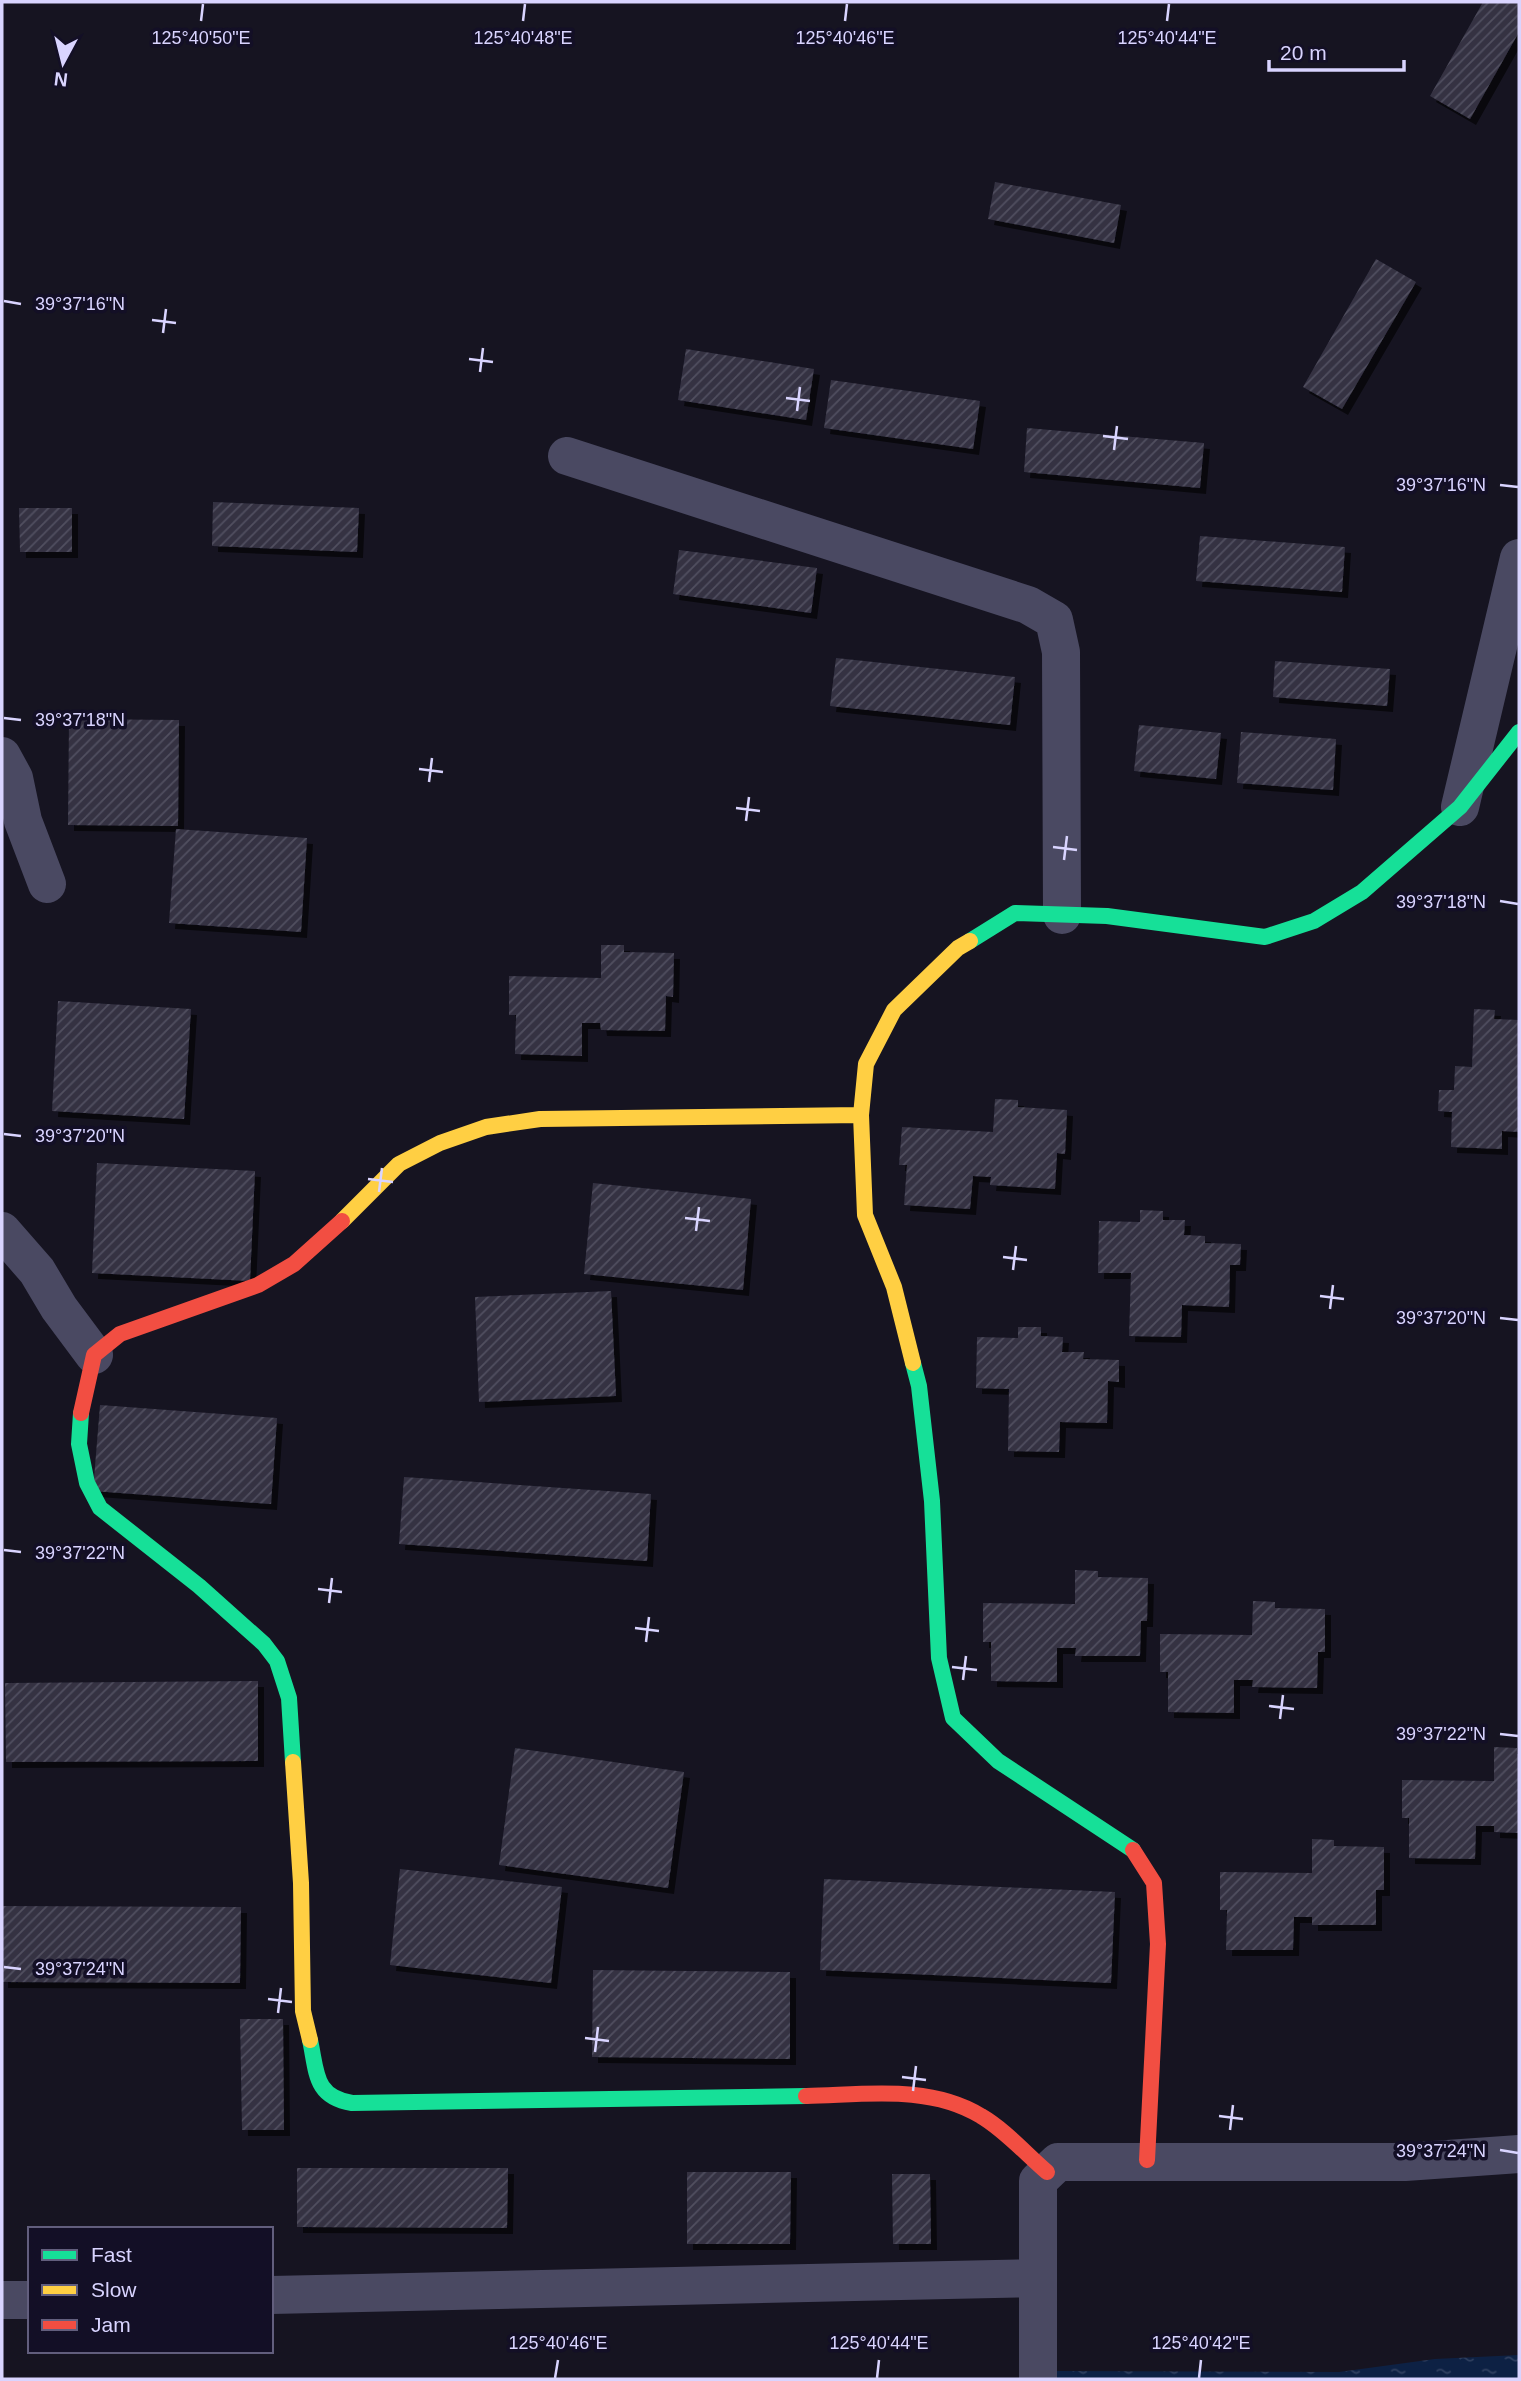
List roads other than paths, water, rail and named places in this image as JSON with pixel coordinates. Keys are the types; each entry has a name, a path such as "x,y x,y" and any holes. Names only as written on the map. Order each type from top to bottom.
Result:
{"street":[{"path":"567,456 1028,606 1054,620 1061,652 1062,915"},
{"path":"1460,807 1519,558"},
{"path":"1147,2160 1158,1944 1154,1883 1134,1851 998,1761 953,1718 939,1658 932,1501 919,1386 894,1287 865,1215 861,1115 866,1064 894,1010 958,948 1015,913 1107,916 1265,936 1314,921 1362,892 1460,807 1519,732"},
{"path":"2,756 14,778 23,821 47,884"},
{"path":"861,1115 540,1119 485,1127 440,1143 399,1164 343,1222 294,1264 258,1285 120,1334 94,1355 82,1398 79,1444 87,1483 100,1508 199,1586 264,1644 277,1661 289,1698 301,1883 303,2011 321,2088 334,2100 352,2103 912,2094 950,2101 982,2116 1047,2172"},
{"path":"2,1231 37,1271 59,1308 94,1355"},
{"path":"1038,2379 1038,2181 1058,2162 1405,2162 1519,2154"},
{"path":"273,2295 1038,2278"},
{"path":"2,2300 28,2300"}],"water":[{"path":"1519,2355 1519,2379 1056,2379 1056,2371 1339,2372 1435,2359"}]}
